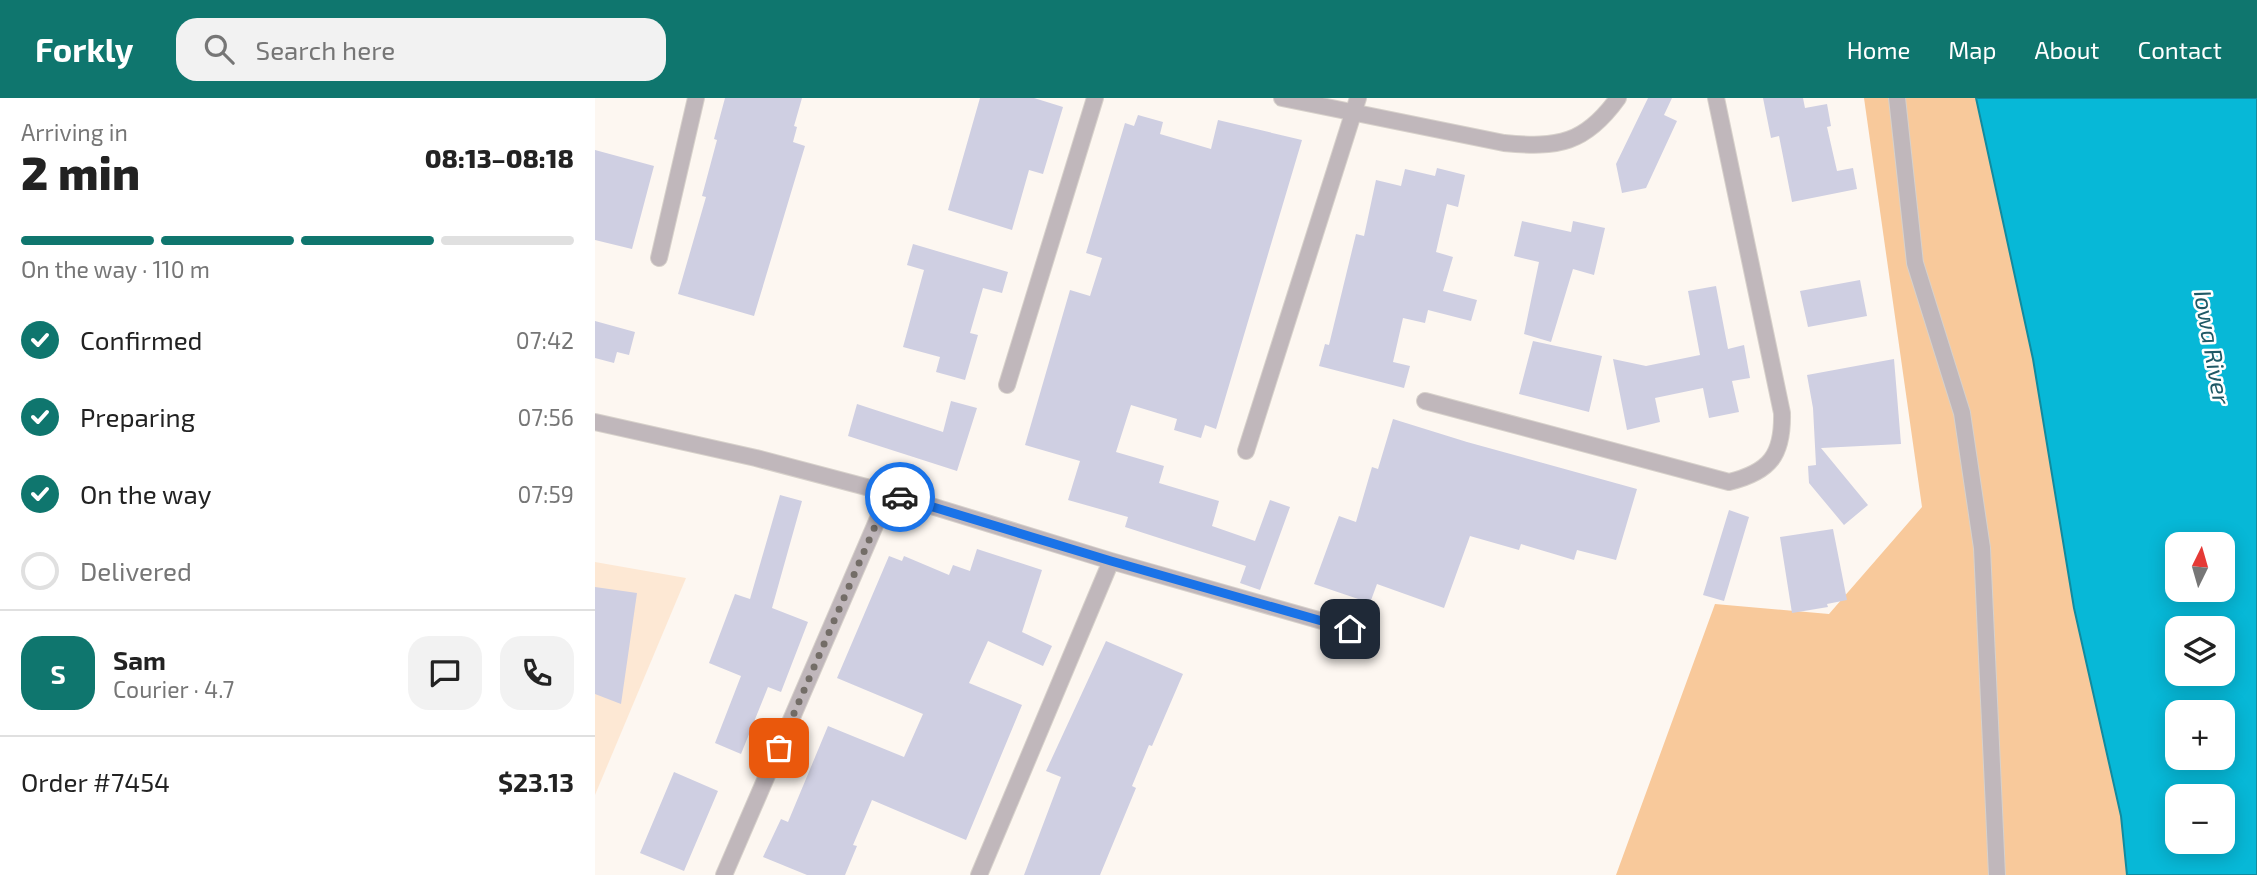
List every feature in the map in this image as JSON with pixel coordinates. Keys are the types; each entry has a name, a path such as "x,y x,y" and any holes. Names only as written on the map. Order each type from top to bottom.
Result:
{"lane":[{"path":"659,258 696,98"},
{"path":"1007,385 1095,98"},
{"path":"1282,98 1356,105 1504,143 1531,145 1569,141 1601,121 1618,98"},
{"path":"1425,401 1729,482 1753,476 1772,460 1782,438 1781,413 1716,98"},
{"path":"1897,98 1915,263 1962,413 1982,548 1997,875"},
{"path":"1246,451 1356,105"},
{"path":"595,422 756,458 889,494 1350,629"},
{"path":"724,875 889,494"},
{"path":"979,875 1111,561"}],"shaded area":[{"path":"1864,98 1976,98 2033,359 2074,608 2121,816 2127,875 1616,875 1715,604 1829,614 1922,507"},
{"path":"595,562 686,578 595,795"}],"water":[{"name":"Iowa River","path":"1976,98 2257,98 2257,875 2127,875 2121,816 2074,608 2033,359"}],"building":[{"path":"725,98 802,98 794,126 797,127 793,142 805,146 754,316 678,294 706,197 702,196"},
{"path":"980,98 1034,98 1063,107 1043,174 1029,170 1012,230 948,210"},
{"path":"1648,98 1672,98 1664,115 1677,121 1646,188 1622,193 1616,164"},
{"path":"1763,98 1803,98 1805,108 1827,104 1831,126 1827,127 1837,171 1853,168 1857,189 1792,202 1779,136 1771,138"},
{"path":"1138,115 1163,122 1160,134 1211,149 1218,120 1302,140 1216,429 1205,425 1201,438 1174,430 1177,419 1131,405 1116,452 1164,466 1159,483 1219,501 1212,526 1255,541 1270,500 1290,507 1260,590 1240,583 1246,566 1125,527 1128,517 1068,500 1080,461 1025,445 1070,290 1090,296 1102,258 1086,253 1125,123 1134,126"},
{"path":"595,150 654,166 632,249 595,240"},
{"path":"1437,168 1465,175 1458,207 1447,204 1436,252 1453,257 1443,291 1477,300 1471,321 1428,310 1425,323 1403,318 1393,362 1410,366 1404,388 1319,366 1325,344 1329,345 1356,234 1364,236 1376,180 1401,186 1405,169 1435,176"},
{"path":"1522,221 1571,232 1573,221 1605,228 1594,275 1573,269 1551,342 1524,334 1539,262 1514,256"},
{"path":"913,244 1008,272 1002,293 983,288 970,333 978,335 965,380 936,372 940,357 903,347 924,270 907,265"},
{"path":"1860,280 1867,316 1808,327 1800,291"},
{"path":"1716,286 1728,349 1744,345 1750,378 1732,381 1739,412 1709,418 1703,388 1655,398 1660,422 1627,430 1613,359 1646,366 1700,355 1688,291"},
{"path":"595,321 635,332 629,355 617,352 614,363 595,358"},
{"path":"1533,341 1602,356 1589,412 1519,394"},
{"path":"1894,359 1901,444 1821,448 1868,505 1844,525 1809,483 1808,466 1816,465 1813,408 1807,375"},
{"path":"951,401 977,408 957,471 848,436 857,404 943,432"},
{"path":"1393,419 1637,489 1616,560 1577,550 1574,560 1521,544 1519,550 1470,536 1444,608 1377,584 1370,603 1314,584 1339,516 1356,522 1372,467 1378,469"},
{"path":"780,495 802,501 772,608 808,622 781,692 768,687 741,754 715,743 741,676 709,663 735,594 750,599"},
{"path":"1729,510 1749,517 1724,601 1703,595"},
{"path":"1833,529 1847,600 1827,604 1828,607 1792,613 1780,537"},
{"path":"977,549 1042,570 1022,632 1052,646 1043,666 988,641 969,683 1022,705 966,840 872,800 853,845 857,846 845,875 807,875 763,857 781,819 788,822 828,726 904,757 923,714 837,678 889,556 902,561 904,556 949,575 953,565 970,571"},
{"path":"595,587 637,593 621,704 595,694"},
{"path":"1106,641 1183,674 1132,786 1136,788 1100,875 1024,875 1061,777 1046,771"},
{"path":"674,772 718,791 684,871 640,853"}],"way so far":[{"path":"779,748 889,494 900,497"}],"route":[{"path":"900,497 1350,629"}]}
